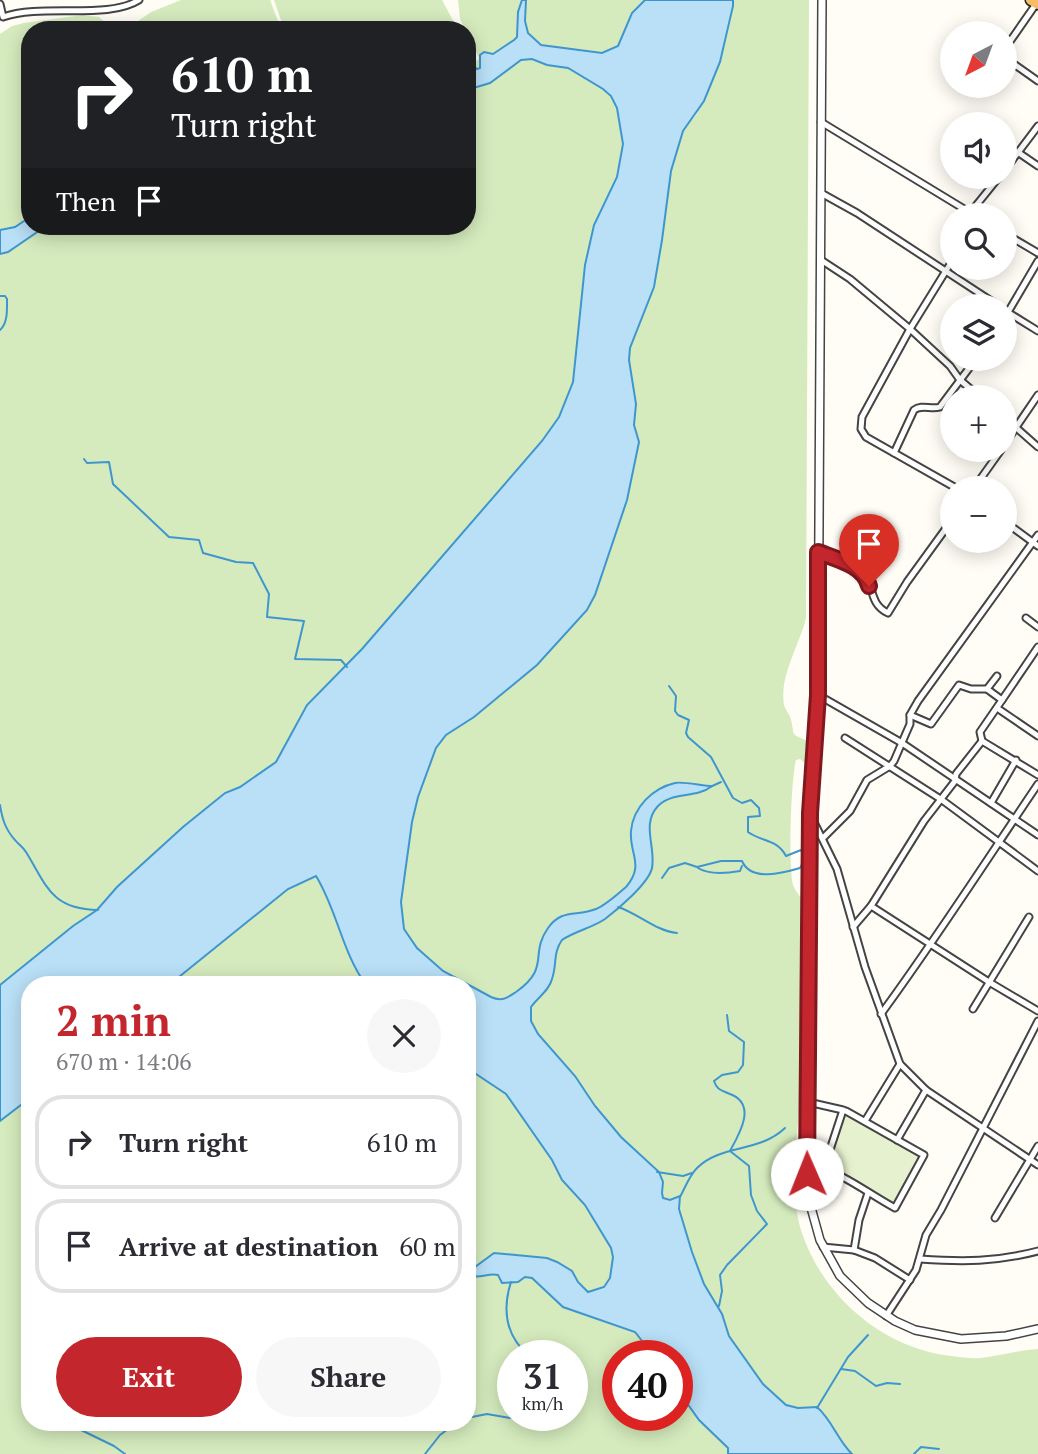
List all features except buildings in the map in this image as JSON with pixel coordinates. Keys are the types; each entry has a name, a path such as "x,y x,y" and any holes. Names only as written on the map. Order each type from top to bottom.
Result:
{"street":[{"path":"47,0 48,9"},
{"path":"0,4 1,19 48,9 114,9 139,0"},
{"path":"822,0 818,695 810,813 806,1148 810,1204 823,1247 835,1269 848,1285 886,1316 915,1330 961,1339 1006,1336 1038,1329"},
{"path":"1017,30 1035,2"},
{"path":"1017,66 1038,81"},
{"path":"821,122 954,203"},
{"path":"1017,155 1038,126"},
{"path":"1019,153 1038,166"},
{"path":"821,193 857,213 940,269"},
{"path":"1017,241 1038,253"},
{"path":"821,260 850,279 910,329 950,366 966,385"},
{"path":"1017,295 1038,261"},
{"path":"940,280 862,417 861,429 866,437 940,479"},
{"path":"958,280 980,294"},
{"path":"1017,317 1038,331"},
{"path":"894,453 914,410 920,407 940,407 967,371"},
{"path":"1038,395 1017,428 1038,447"},
{"path":"1017,530 1035,543"},
{"path":"823,838 850,811 867,780 890,766 910,724 910,715 1035,543 1038,535"},
{"path":"818,552 850,564 865,576 870,593 888,613 906,582 940,536"},
{"path":"1026,618 1038,627"},
{"path":"1038,647 980,732 982,741 1038,775"},
{"path":"910,715 930,724 959,685 971,690 988,688 997,676"},
{"path":"988,688 1002,700"},
{"path":"818,695 902,743 1038,835"},
{"path":"997,708 1038,736"},
{"path":"845,738 942,800 1038,871"},
{"path":"853,927 871,906 924,821 956,781 954,779 982,741"},
{"path":"991,803 1016,760"},
{"path":"881,1014 931,945 1038,784"},
{"path":"810,813 837,869 881,1014 900,1064 926,1090 1038,1165"},
{"path":"871,906 1038,1011"},
{"path":"973,1009 1029,917"},
{"path":"886,1316 910,1280 920,1259 926,1235 1038,1021"},
{"path":"865,1121 900,1064"},
{"path":"897,1140 926,1090"},
{"path":"807,1102 843,1110 924,1155 895,1208 842,1175 824,1168 843,1110"},
{"path":"995,1218 1038,1146"},
{"path":"854,1250 859,1220 868,1193"},
{"path":"823,1247 854,1250 875,1258 910,1280"},
{"path":"920,1259 992,1261 1038,1251"}],"green space":[{"path":"181,0 270,0 278,21 138,21 151,12"},
{"path":"274,0 442,0 453,21 281,21"},
{"path":"458,0 522,0 518,12 517,37 493,54 484,52 479,58 476,52 476,21 460,19"},
{"path":"526,0 645,0 632,13 618,45 602,53 541,45 528,33 525,21"},
{"path":"733,0 809,0 806,618 787,672 783,694 794,733 806,740 806,764 800,759 796,760 794,770 790,842 793,885 802,899 800,1090 795,1174 799,1223 807,1246 833,1289 869,1324 891,1337 938,1354 965,1358 1038,1349 1038,1454 852,1454 839,1441 825,1414 817,1407 798,1408 786,1405 763,1384 729,1336 722,1314 704,1284 692,1252 679,1209 680,1196 670,1200 663,1198 663,1182 595,1106 575,1076 538,1034 531,1021 531,1007 551,983 556,954 562,940 606,918 643,883 651,865 650,825 653,813 663,802 698,793 711,786 693,786 681,782 639,807 632,823 637,866 628,885 616,897 597,909 564,914 540,952 535,974 526,986 512,995 505,998 491,997 476,989 476,976 452,976 443,971 417,948 404,929 401,902 412,822 436,748 446,735 474,717 537,665 587,610 595,595 627,500 639,442 634,425 636,404 629,360 630,348 654,287 671,171 683,131 696,115 720,62"},
{"path":"83,15 99,17 104,21 39,21"},
{"path":"21,24 21,223 0,230 0,34"},
{"path":"479,58 481,65 477,69 476,60"},
{"path":"532,59 547,65 568,68 603,89 611,96 617,108 623,144 617,177 599,212 585,265 573,382 559,416 542,441 362,649 307,705 276,762 240,787 225,793 117,887 97,910 0,985 0,254 8,252 33,235 476,235 476,88 524,60"},
{"path":"316,876 359,976 180,976 288,889"},
{"path":"476,1074 506,1094 552,1160 562,1180 585,1205 611,1248 613,1257 610,1278 604,1287 588,1292 572,1271 544,1258 519,1255 488,1257 476,1267"},
{"path":"21,1105 21,1431 476,1431 476,1275 478,1277 492,1274 498,1275 503,1283 518,1282 525,1277 532,1278 563,1307 635,1332 641,1340 602,1340 602,1431 693,1431 693,1412 728,1448 728,1454 0,1454 0,1121"},
{"path":"844,1113 921,1156 895,1206 826,1166"}],"water":[{"path":"522,0 526,0 525,21 528,33 541,45 602,53 618,46 632,13 645,0 733,0 720,62 704,101 683,131 671,171 654,287 630,348 629,360 636,404 634,425 639,442 627,500 595,595 587,610 537,665 474,717 446,735 436,748 418,797 401,902 404,929 417,948 452,976 360,976 316,876 288,889 180,976 21,976 21,1105 0,1121 0,985 97,910 117,887 225,793 240,787 276,762 307,705 362,649 542,441 559,417 573,382 585,265 594,225 617,177 623,144 617,108 611,96 568,68 547,65 532,59 521,60 490,83 476,87 476,68 480,68 480,55 484,52 493,54 517,37 518,12"},
{"path":"21,223 21,235 33,235 8,252 0,254 0,230"},
{"path":"675,783 712,786 706,790 671,798 658,806 650,820 653,860 650,874 632,896 605,919 562,940 557,949 551,983 531,1007 531,1021 538,1034 575,1076 621,1137 659,1172 663,1182 663,1198 670,1200 680,1196 679,1209 704,1284 722,1314 729,1336 763,1384 786,1405 798,1408 817,1407 852,1454 728,1454 728,1448 693,1412 693,1340 641,1340 635,1332 563,1307 532,1278 525,1277 518,1282 502,1283 498,1275 476,1276 476,1266 494,1253 547,1258 557,1262 572,1271 588,1292 604,1287 610,1278 613,1257 611,1248 585,1205 562,1180 552,1160 506,1094 476,1074 476,989 498,999 507,998 516,992 533,975 543,937 553,922 564,915 600,907 626,887 635,872 631,839 633,822 640,807 652,794"}],"waterway":[{"path":"0,296 7,299 6,320 0,330"},
{"path":"84,459 87,463 109,462 113,484 169,537 199,540 203,553 236,562 253,563 269,594 267,617 304,621 295,659 341,660 347,667"},
{"path":"662,878 669,868 685,863 697,867 721,861 742,861 752,872 768,874 800,868 805,859 801,850 786,856 778,846 748,832 748,817 760,816 759,808 751,800 742,803 733,798 711,757 688,737 686,733 689,720 675,711 676,696 669,686"},
{"path":"710,787 721,782"},
{"path":"0,805 9,832 25,850 52,893 70,905 98,910"},
{"path":"698,868 724,873 740,871 742,866"},
{"path":"618,907 662,929 677,933"},
{"path":"719,1306 722,1291 720,1275 767,1224 757,1211 751,1195 749,1166 730,1151 742,1128 745,1112 743,1105 738,1099 718,1088 714,1081 722,1075 738,1072 743,1065 744,1042 729,1031 727,1015"},
{"path":"680,1197 694,1171 707,1160 764,1141 785,1128"},
{"path":"657,1172 683,1176 692,1173"},
{"path":"511,1282 507,1312 515,1340"},
{"path":"817,1408 848,1357 868,1335"},
{"path":"841,1369 855,1371 876,1386 900,1384"},
{"path":"476,1416 497,1416"},
{"path":"83,1431 125,1454"},
{"path":"425,1454 445,1431"},
{"path":"914,1454 921,1447 939,1449"}],"route":[{"path":"807,1174 808,924 810,813 818,695 818,552 850,564 865,576 869,586"}]}
